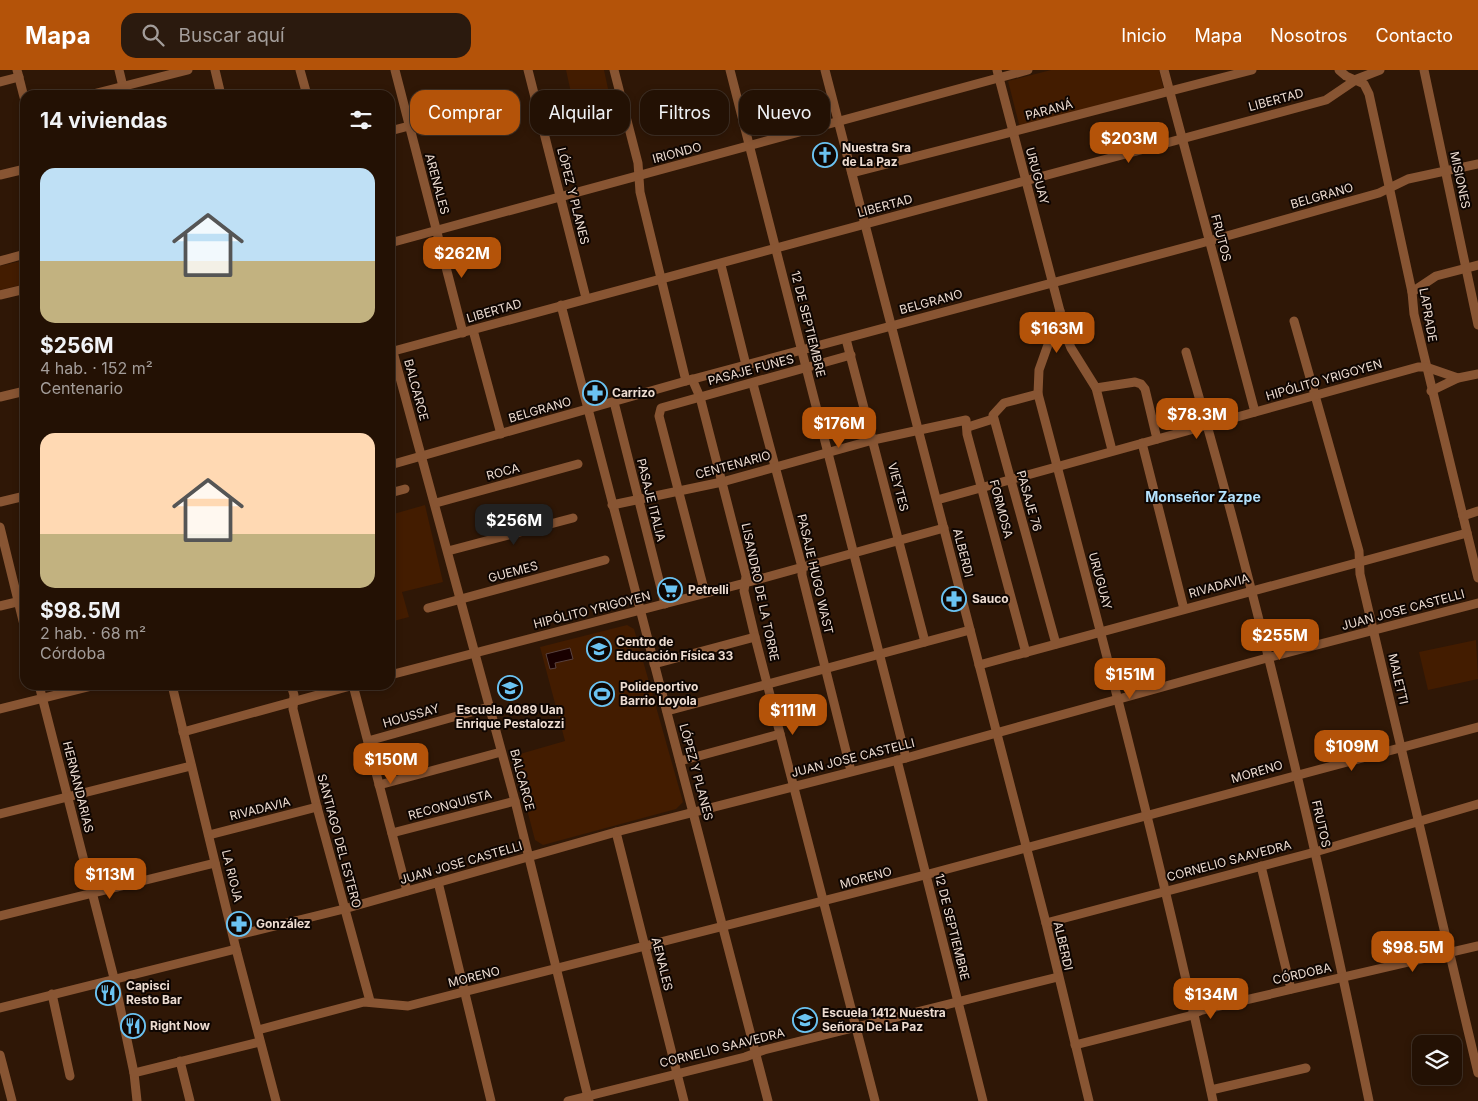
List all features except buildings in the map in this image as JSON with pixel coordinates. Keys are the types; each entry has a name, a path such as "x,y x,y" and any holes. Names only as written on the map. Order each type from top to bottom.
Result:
{"street":[{"path":"119,70 124,90"},
{"path":"127,90 188,70"},
{"path":"215,70 220,90"},
{"path":"300,70 306,90"},
{"name":"ARENALES","path":"395,70 410,126"},
{"name":"LÓPEZ Y PLANES","path":"528,70 586,298"},
{"name":"LISANDRO DE LA TORRE","path":"614,70 640,176 640,192 661,280 689,380 700,397 746,576 744,591 755,636 780,734 796,785 875,1101"},
{"name":"12 DE SEPTIEMBRE","path":"730,70 777,249 801,352 881,654 925,875 983,1101"},
{"name":"ALBERDI","path":"825,70 890,326 937,500 1025,849 1046,923 1088,1101"},
{"name":"IRIONDO","path":"395,242 839,121 998,74 1028,70"},
{"name":"FRUTOS","path":"1164,70 1255,412"},
{"name":"PARANÁ","path":"852,173 1252,70"},
{"path":"1339,70 1346,76 1357,79"},
{"name":"LIBERTAD","path":"395,351 586,298 720,265 1025,180 1326,100 1357,79 1380,70"},
{"name":"MISIONES","path":"1424,70 1478,324"},
{"path":"0,82 18,73 22,90"},
{"name":"URUGUAY","path":"998,74 1060,311 1039,370 1038,394 1101,631 1165,891 1213,1101"},
{"name":"LAPRADE","path":"1357,79 1364,84 1369,94 1412,292 1414,314 1431,391 1478,578"},
{"path":"395,130 410,126"},
{"name":"ARENALES","path":"412,135 463,333"},
{"name":"BELGRANO","path":"395,464 689,380 846,340 890,326 1209,241 1389,189 1408,179 1478,164"},
{"path":"0,175 20,170"},
{"path":"0,261 20,255"},
{"path":"720,265 746,365"},
{"path":"1412,292 1436,276 1478,265"},
{"path":"0,295 20,290"},
{"name":"LÓPEZ Y PLANES","path":"561,305 639,611 725,926 768,1101"},
{"path":"1060,311 1071,348 1096,388 1112,450"},
{"name":"MALETTI","path":"1294,321 1359,551 1360,574 1478,1073"},
{"path":"473,330 501,434"},
{"name":"VIEYTES","path":"846,340 925,642"},
{"name":"FRUTOS","path":"1186,352 1208,426 1297,774 1369,1101"},
{"name":"PASAJE FUNES","path":"679,492 660,411 661,408 753,384 851,355"},
{"name":"BALCARCE","path":"395,366 436,503 474,653 515,801 589,1098"},
{"name":"HIPÓLITO YRIGOYEN","path":"937,500 1112,450 1208,426 1418,367 1426,367 1458,378"},
{"path":"1431,391 1458,378 1478,374"},
{"path":"1096,388 1135,382 1141,384 1145,389 1157,439"},
{"name":"PASAJE HUGO WAST","path":"753,384 802,567 824,668 850,771"},
{"path":"0,397 20,392"},
{"path":"918,430 963,420 966,420 968,427 993,419 993,415 1001,405 1038,394"},
{"name":"PASAJE ITALIA","path":"614,402 665,604"},
{"name":"PASAJE 76","path":"993,419 1056,644"},
{"name":"FORMOSA","path":"968,427 967,434 1026,653"},
{"name":"CENTENARIO","path":"612,505 639,501 722,482 873,440 918,430"},
{"path":"1142,443 1184,609"},
{"name":"ROCA","path":"436,503 578,464"},
{"path":"395,492 405,489"},
{"path":"679,492 705,593"},
{"path":"0,502 20,497"},
{"path":"1463,516 1478,512"},
{"path":"448,551 573,518"},
{"path":"0,527 20,593"},
{"name":"HIPÓLITO YRIGOYEN","path":"395,674 745,583 944,528"},
{"name":"RIVADAVIA","path":"979,666 1101,631 1467,533"},
{"name":"GUEMES","path":"428,608 605,560"},
{"path":"0,606 20,601"},
{"name":"JUAN JOSE CASTELLI","path":"234,936 344,909 616,832 996,734 1267,658 1478,603"},
{"path":"667,711 970,630"},
{"path":"654,664 755,636"},
{"name":"HERNANDARIAS","path":"41,690 114,978 134,1073 137,1101"},
{"path":"0,709 76,690"},
{"name":"LA RIOJA","path":"173,690 236,949 276,1101"},
{"name":"SANTIAGO DEL ESTERO","path":"292,690 293,710 317,807 370,1001"},
{"path":"183,732 334,690"},
{"path":"355,690 407,891"},
{"name":"HOUSSAY","path":"368,741 489,707"},
{"name":"MORENO","path":"258,1030 370,1001 402,1006 465,992 1025,849 1478,726"},
{"path":"680,761 780,734"},
{"path":"379,785 501,752"},
{"path":"0,814 191,766"},
{"name":"RECONQUISTA","path":"392,834 515,801"},
{"name":"CORNELIO SAAVEDRA","path":"1046,923 1315,852 1419,823 1478,804"},
{"name":"RIVADAVIA","path":"209,835 317,807"},
{"name":"AENALES","path":"616,832 684,1101"},
{"path":"0,916 215,863"},
{"path":"1261,866 1291,989"},
{"path":"438,882 491,1101"},
{"name":"CÓRDOBA","path":"1075,1045 1291,989 1478,946"},
{"path":"0,1008 236,949"},
{"name":"CORNELIO SAAVEDRA","path":"568,1101 589,1098 677,1073 1058,977"},
{"path":"52,994 70,1076"},
{"path":"134,1073 260,1042"},
{"path":"0,1055 12,1101"},
{"path":"180,1061 190,1101"},
{"path":"1211,1090 1306,1068"}],"shaded area":[{"path":"566,70 604,70 608,90 570,90"},
{"path":"1051,70 1159,70 1164,90 1020,128 1008,81"},
{"path":"20,261 20,285 0,290 0,266"},
{"path":"425,505 443,582 402,592 409,617 395,621 395,514"},
{"name":"Polideportivo Barrio Loyola","path":"627,625 634,629 683,802 676,809 543,845 535,840 513,756 565,741 540,647"},
{"path":"1476,640 1478,679 1428,690 1419,652"},
{"path":"570,648 573,659 555,663 556,668 550,669 546,654"}],"place":[{"name":"Nuestra Sra de La Paz","path":"825,155"},
{"name":"Carrizo","path":"595,393"},
{"name":"Petrelli","path":"670,590"},
{"name":"Sauco","path":"954,599"},
{"name":"Centro de Educación Física 33","path":"599,649"},
{"name":"Escuela 4089 Uan Enrique Pestalozzi","path":"510,688"},
{"name":"Polideportivo Barrio Loyola","path":"602,694"},
{"name":"González","path":"239,924"},
{"name":"Capisci Resto Bar","path":"108,993"},
{"name":"Escuela 1412 Nuestra Señora De La Paz","path":"805,1020"},
{"name":"Right Now","path":"133,1026"}],"district":[{"name":"Monseñor Zazpe","path":"1203,497"}]}
